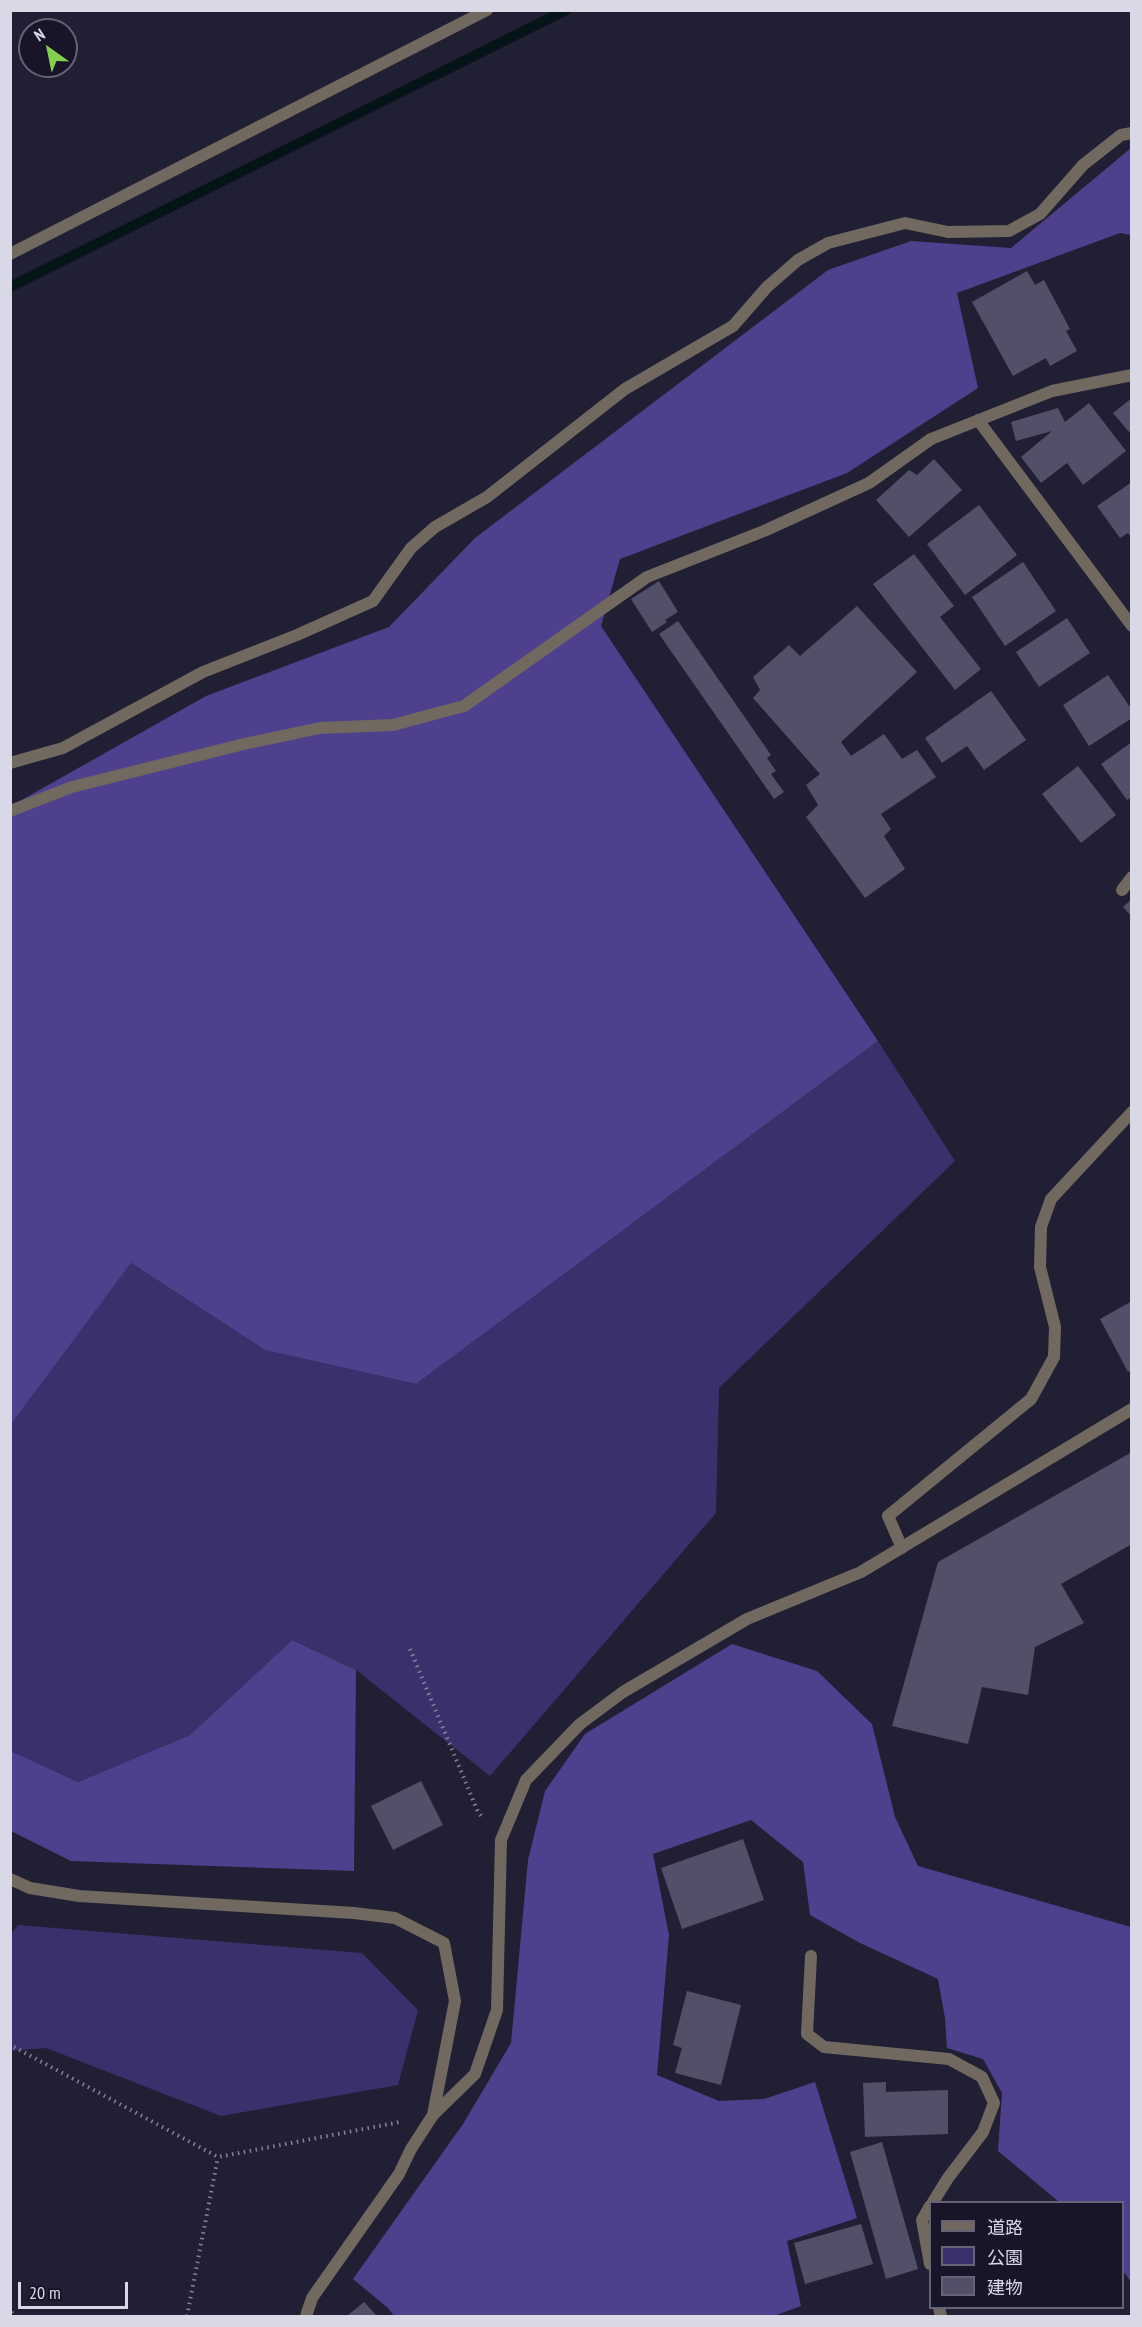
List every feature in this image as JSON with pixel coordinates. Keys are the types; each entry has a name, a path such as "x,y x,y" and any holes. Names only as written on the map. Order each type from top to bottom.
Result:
{"street":[{"path":"10,254 487,10"},
{"path":"10,763 63,748 203,672 297,635 373,601 411,548 435,526 487,497 625,389 733,326 767,287 798,260 828,243 905,223 948,232 1009,231 1040,213 1083,165 1121,135 1131,133"},
{"path":"10,811 72,787 244,744 320,728 393,725 464,706 647,577 764,531 869,483 931,439 1052,392 1131,375"},
{"path":"978,420 1131,626"},
{"path":"1122,890 1131,877"},
{"path":"902,1548 888,1516 1031,1399 1054,1357 1055,1327 1040,1267 1041,1227 1051,1199 1131,1112"},
{"path":"306,2316 312,2298 399,2174 411,2149 433,2115 475,2074 497,2010 501,1840 526,1780 580,1724 623,1692 747,1619 861,1572 1131,1409"},
{"path":"10,1879 30,1888 79,1896 354,1913 395,1918 444,1943 455,2001 433,2115"},
{"path":"811,1956 807,2034 824,2047 949,2060 982,2077 994,2103 983,2132 948,2178 934,2201"},
{"path":"929,2209 922,2220 929,2258"}],"path":[{"path":"410,1649 478,1812 501,1840"},
{"path":"14,2047 218,2157 433,2115"},
{"path":"187,2316 218,2157"},
{"path":"10,2306 13,2316"}],"green space":[{"path":"878,1041 955,1161 719,1388 716,1513 490,1776 356,1670 292,1640 190,1735 78,1782 11,1751 10,1424 131,1263 265,1350 416,1384"},
{"path":"18,1925 362,1953 418,2010 398,2085 221,2116 46,2048 11,2051 11,1934"}],"shaded area":[{"path":"1131,148 1131,235 1120,233 957,293 978,388 847,473 620,559 601,626 878,1041 416,1384 265,1350 131,1263 11,1424 11,806 206,696 389,627 475,538 828,270 911,241 1011,248"},
{"path":"292,1640 356,1670 354,1871 71,1861 11,1831 11,1751 78,1782 190,1735"},
{"path":"732,1644 817,1671 872,1724 895,1817 918,1866 1131,1927 1131,2282 1124,2272 1124,2201 1058,2201 998,2151 1002,2093 983,2059 947,2048 945,2018 938,1979 860,1943 810,1915 803,1862 751,1820 653,1854 669,1935 657,2075 719,2101 764,2099 815,2082 857,2218 787,2241 801,2306 774,2316 394,2316 388,2308 353,2279 463,2124 511,2043 528,1860 545,1791 585,1734"}],"building":[{"path":"1027,271 1035,285 1044,280 1070,329 1066,331 1077,351 1050,366 1046,358 1013,376 972,302"},
{"path":"1132,398 1132,430 1129,432 1113,413"},
{"path":"1089,403 1126,451 1083,485 1067,463 1041,483 1021,457 1052,431 1016,441 1011,422 1058,408 1065,422"},
{"path":"934,459 962,490 909,537 876,500 909,470 917,475"},
{"path":"1132,482 1132,539 1128,533 1120,538 1097,506"},
{"path":"979,505 1017,555 965,595 927,544"},
{"path":"914,554 954,606 940,617 981,669 955,690 873,584"},
{"path":"1023,562 1056,611 1005,646 972,597"},
{"path":"659,581 678,612 652,632 631,599"},
{"path":"857,606 917,672 841,742 851,756 884,734 902,759 917,750 936,777 881,814 891,829 884,836 905,869 865,898 806,817 818,805 806,785 820,774 753,698 760,690 753,677 789,645 800,656"},
{"path":"1067,618 1090,653 1039,687 1016,652"},
{"path":"678,621 771,755 767,758 776,771 771,774 784,792 774,799 659,634"},
{"path":"1108,675 1132,710 1132,718 1089,746 1063,705"},
{"path":"991,691 1026,740 984,770 967,746 942,763 925,738"},
{"path":"1132,742 1132,797 1127,800 1101,764"},
{"path":"1078,766 1116,815 1081,843 1042,794"},
{"path":"1132,899 1132,917 1123,907"},
{"path":"1132,1301 1132,1370 1128,1372 1100,1319"},
{"path":"1132,1452 1132,1544 1061,1584 1084,1623 1035,1647 1028,1695 982,1687 968,1744 892,1726 938,1562"},
{"path":"421,1781 443,1825 393,1850 371,1806"},
{"path":"743,1839 764,1900 682,1929 661,1868"},
{"path":"687,1991 741,2005 721,2085 675,2073 682,2048 673,2045"},
{"path":"886,2082 886,2092 948,2090 948,2134 865,2137 863,2083"},
{"path":"882,2142 918,2269 886,2279 850,2152"},
{"path":"861,2224 873,2264 805,2284 794,2243"},
{"path":"364,2302 377,2316 347,2316"}],"waterway":[{"path":"10,287 566,10"}]}
